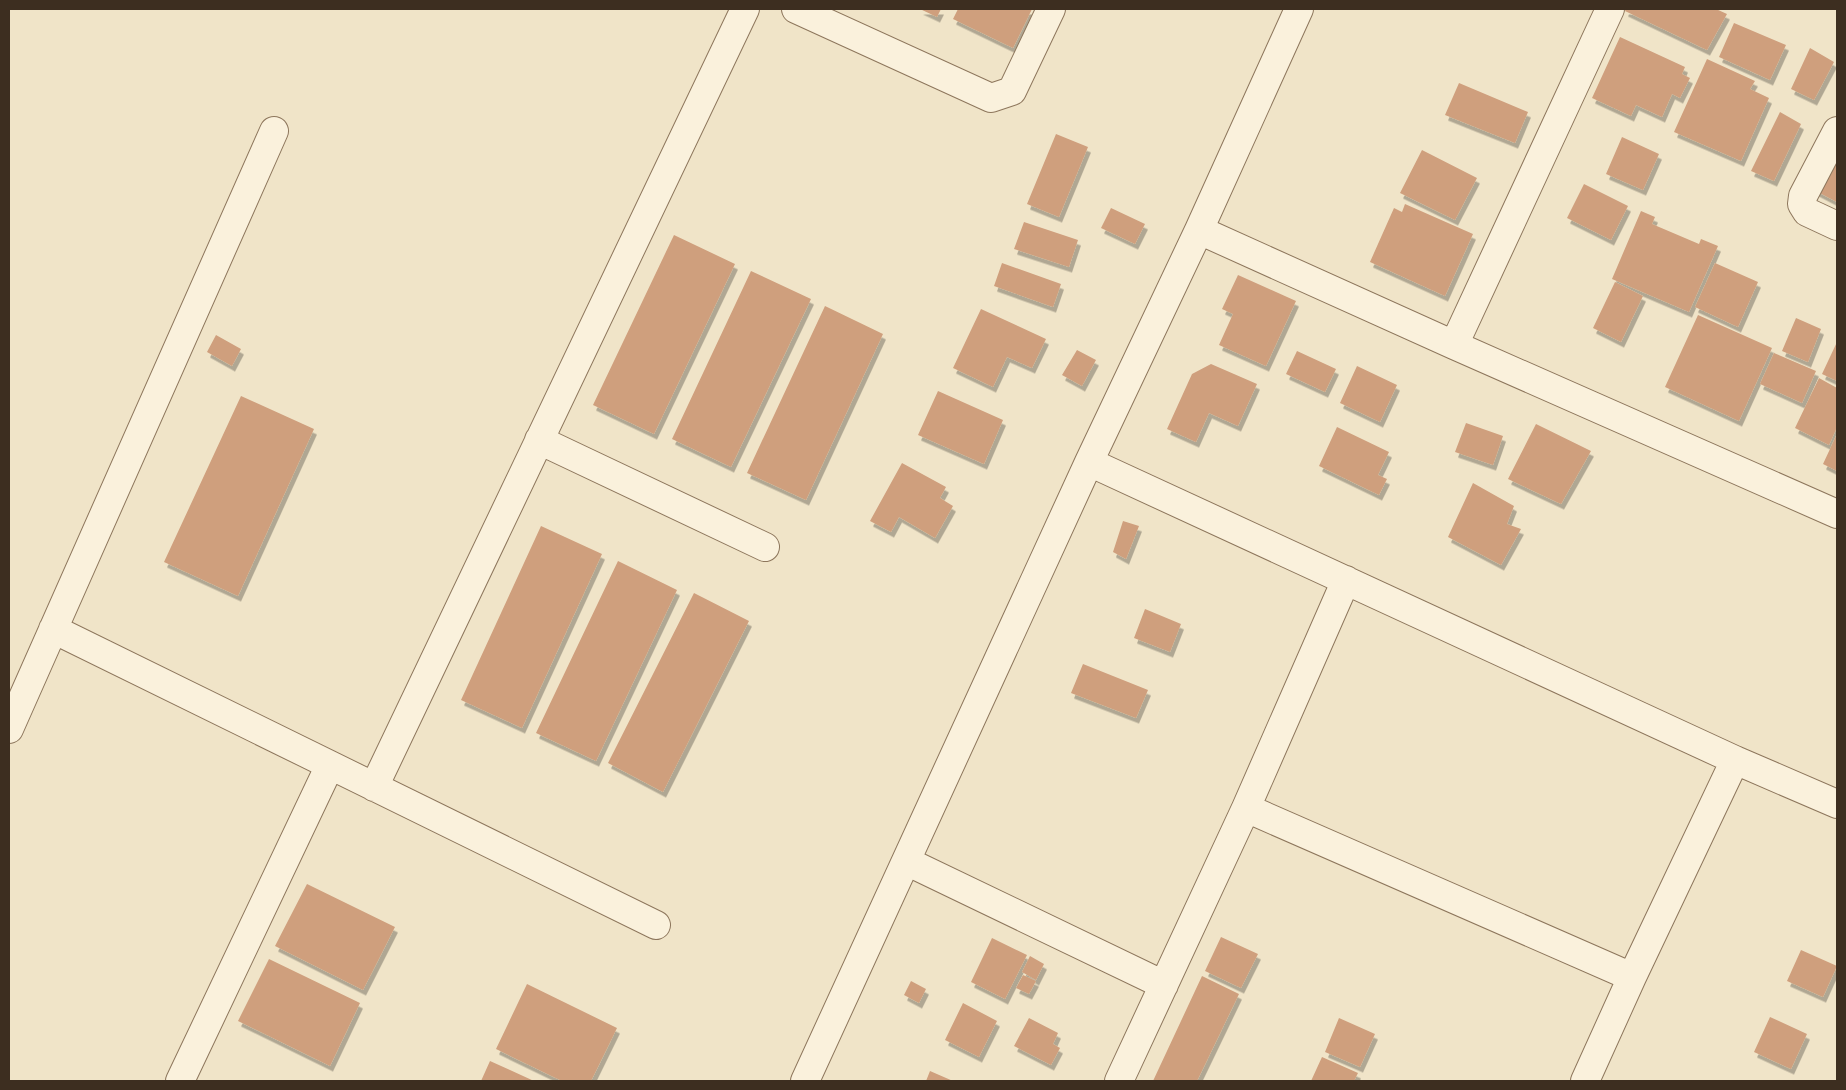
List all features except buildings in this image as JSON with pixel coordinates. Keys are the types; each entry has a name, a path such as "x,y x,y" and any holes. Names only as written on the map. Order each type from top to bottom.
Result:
{"street":[{"path":"374,787 745,9"},
{"path":"796,9 991,98 1012,91 1051,9"},
{"path":"805,1081 1089,462 1199,230 1299,9"},
{"path":"1454,345 1610,9"},
{"path":"9,729 274,131"},
{"path":"1837,131 1803,196 1802,204 1807,212 1837,226"},
{"path":"1199,230 1837,514"},
{"path":"539,440 765,547"},
{"path":"1089,462 1735,760 1837,804"},
{"path":"1119,1081 1246,808 1346,580"},
{"path":"53,629 656,926"},
{"path":"1585,1081 1632,976 1735,760"},
{"path":"180,1081 330,766"},
{"path":"1246,808 1632,976"},
{"path":"906,861 1164,985"}]}
